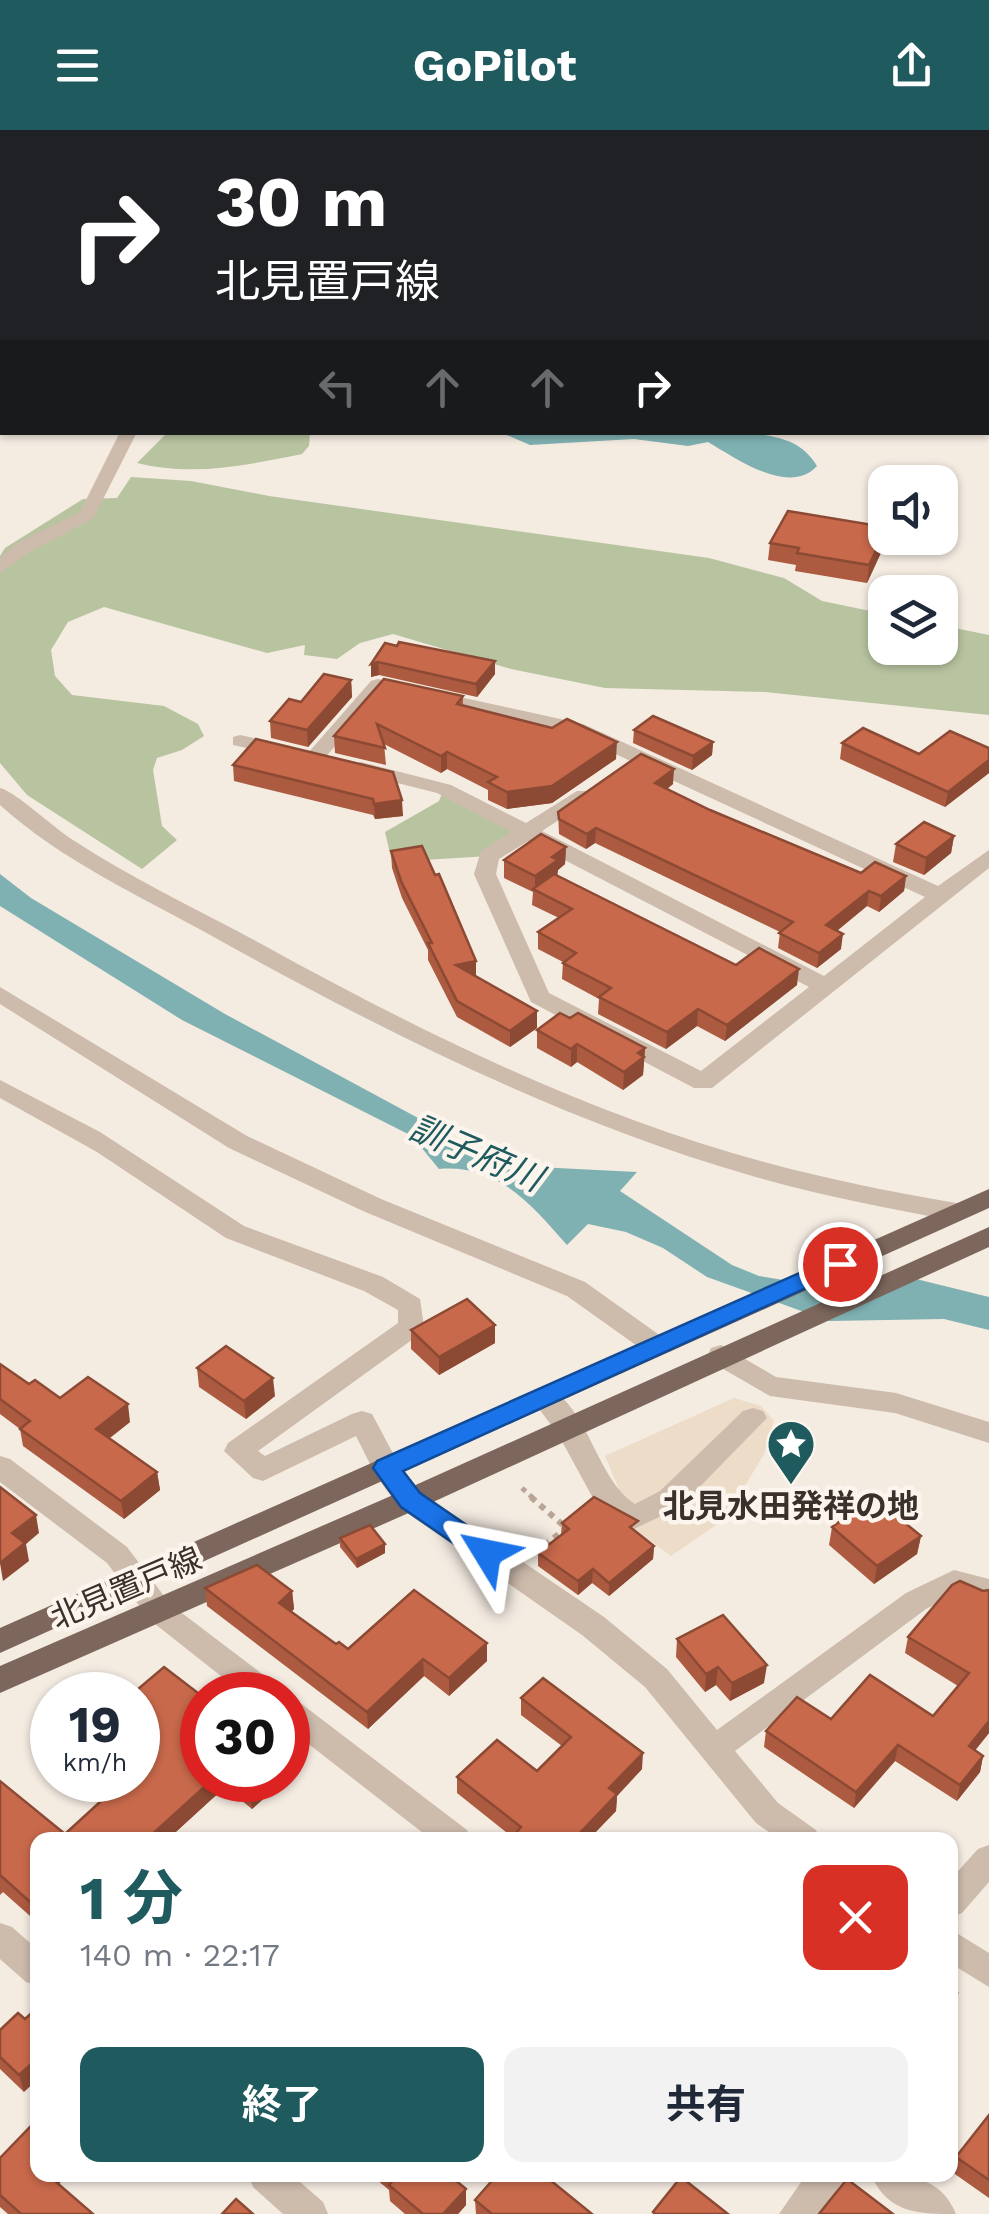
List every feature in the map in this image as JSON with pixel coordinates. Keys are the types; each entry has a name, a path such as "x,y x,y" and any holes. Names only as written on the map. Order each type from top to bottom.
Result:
{"main road":[{"name":"北見置戸線","path":"0,1641 989,1198"},
{"name":"北見置戸線","path":"0,1680 410,1500 727,1352 989,1236"}],"street":[{"path":"0,567 24,548 87,515 127,435"},
{"path":"315,757 378,685 576,728 622,768 938,894"},
{"path":"240,741 444,789 826,986"},
{"path":"622,768 527,834 488,856 486,874 539,997 702,1082 989,856"},
{"path":"0,794 75,849 352,1003 473,1063 698,1149 879,1202 946,1216"},
{"path":"0,994 238,1142 372,1204 576,1289 668,1341"},
{"path":"0,1088 117,1154 168,1192 235,1232 302,1262 392,1290 410,1306 412,1327 238,1451 263,1470 362,1421 386,1468 410,1500 593,1626 656,1678 767,1813 794,1832"},
{"path":"727,1352 770,1386 896,1403 989,1434"},
{"path":"544,1397 568,1427 610,1503 634,1518 670,1499 753,1418"},
{"path":"0,1467 117,1555 160,1612 237,1672"},
{"path":"714,1748 916,1601 954,1582 989,1591"},
{"path":"310,1727 446,1832"},
{"path":"958,1894 989,1859"},
{"path":"0,1938 30,1965"},
{"path":"958,1950 989,1972"},
{"path":"274,2182 310,2214"},
{"path":"798,2214 823,2182"},
{"path":"898,2182 938,2214"}],"path":[{"path":"522,1488 566,1528"},
{"path":"513,1571 566,1528 610,1503"}],"green space":[{"path":"165,435 310,435 309,446 302,454 261,462 200,469 137,463"},
{"path":"131,477 191,481 269,496 709,558 784,578 822,601 868,610 868,665 958,665 958,629 989,635 989,715 765,692 605,688 511,669 393,634 360,643 337,659 304,655 305,645 267,653 104,607 68,622 51,650 55,676 72,695 164,706 198,724 204,736 182,750 157,758 153,770 162,826 177,840 142,869 27,795 0,763 0,556 5,548 83,499 117,498"},
{"path":"444,789 527,835 489,856 392,862 385,832 439,801"}],"shaded area":[{"path":"734,1398 761,1406 774,1421 764,1454 725,1519 671,1556 607,1509 621,1494 605,1456"}],"water":[{"path":"507,435 759,435 795,444 817,466 805,474 777,476 708,442 688,446 634,439 530,445"},
{"name":"訓子府川","path":"0,874 31,898 225,1014 483,1153 517,1166 637,1172 620,1191 732,1265 759,1276 795,1282 908,1277 989,1297 989,1330 944,1319 829,1321 707,1277 663,1248 626,1232 588,1224 567,1245 526,1202 496,1180 460,1169 439,1169 412,1136 182,1020 0,906"}],"building":[{"path":"788,511 868,524 868,555 874,555 869,565 797,553 799,548 770,543"},
{"path":"399,642 495,661 476,684 378,662 371,664 385,643 397,646"},
{"path":"324,674 351,680 307,730 270,721 289,699 301,702"},
{"path":"384,679 463,696 457,704 552,728 567,719 617,742 552,786 507,792 488,782 497,777 447,752 441,756 377,724 385,748 334,736"},
{"path":"653,716 713,742 693,756 634,730"},
{"path":"863,728 919,754 950,731 989,748 989,760 948,792 842,743"},
{"path":"256,739 393,772 402,800 374,804 373,799 233,765"},
{"path":"641,754 674,769 655,783 710,810 861,873 875,862 906,876 881,896 869,891 826,925 843,934 819,953 779,933 793,922 596,828 587,834 559,819 558,812"},
{"path":"924,822 954,836 926,858 896,844"},
{"path":"541,834 566,847 552,857 558,860 535,876 504,860"},
{"path":"422,846 435,875 439,874 476,961 456,965 537,1011 510,1031 457,1001 428,943 432,943 401,881 391,851"},
{"path":"554,874 736,965 759,948 799,969 727,1025 698,1009 667,1032 599,997 611,988 563,963 576,953 538,932 572,909 533,889"},
{"path":"560,1013 570,1018 578,1013 645,1048 638,1053 644,1057 624,1072 577,1044 571,1049 537,1030"},
{"path":"467,1299 495,1325 439,1357 411,1330"},
{"path":"226,1346 273,1378 244,1401 197,1368"},
{"path":"0,1364 29,1384 35,1380 60,1398 88,1377 128,1404 96,1429 157,1472 121,1501 20,1429 30,1421 0,1399"},
{"path":"0,1487 36,1515 12,1533 25,1543 0,1563"},
{"path":"594,1497 638,1521 630,1527 654,1546 609,1583 593,1569 578,1581 538,1553 569,1529 562,1523"},
{"path":"869,1501 888,1518 894,1514 921,1536 877,1566 832,1527"},
{"path":"370,1525 385,1544 356,1559 340,1538"},
{"path":"257,1565 292,1591 279,1603 348,1649 414,1590 487,1643 449,1678 423,1659 367,1712 205,1588"},
{"path":"960,1581 989,1590 989,1721 969,1746 983,1756 960,1785 898,1745 856,1792 766,1731 797,1697 831,1719 870,1675 933,1716 969,1673 908,1637 952,1585"},
{"path":"723,1615 767,1665 732,1683 718,1667 706,1674 677,1639"},
{"path":"164,1667 180,1679 180,1802 188,1802 155,1832 67,1832 100,1802 160,1802 158,1672"},
{"path":"543,1678 643,1753 609,1788 617,1794 581,1832 517,1832 521,1827 457,1777 497,1740 537,1771 571,1737 521,1698"},
{"path":"0,1781 63,1832 30,1832 30,1902 0,1875"},
{"path":"18,2013 25,2019 30,2014 30,2065 19,2075 0,2057 0,2030"},
{"path":"989,2115 989,2180 958,2158"},
{"path":"30,2127 30,2182 56,2182 93,2214 21,2214 0,2195 0,2158"},
{"path":"458,2182 466,2189 443,2214 423,2214 389,2185"},
{"path":"491,2182 553,2182 592,2214 492,2214 475,2200"},
{"path":"677,2182 687,2182 728,2214 655,2214"},
{"path":"845,2182 851,2182 893,2214 819,2214"},
{"path":"236,2199 253,2214 222,2214"}],"place":[{"name":"北見水田発祥の地","path":"791,1486"}],"route":[{"path":"487,1553 410,1500 386,1468 840,1264"}]}
